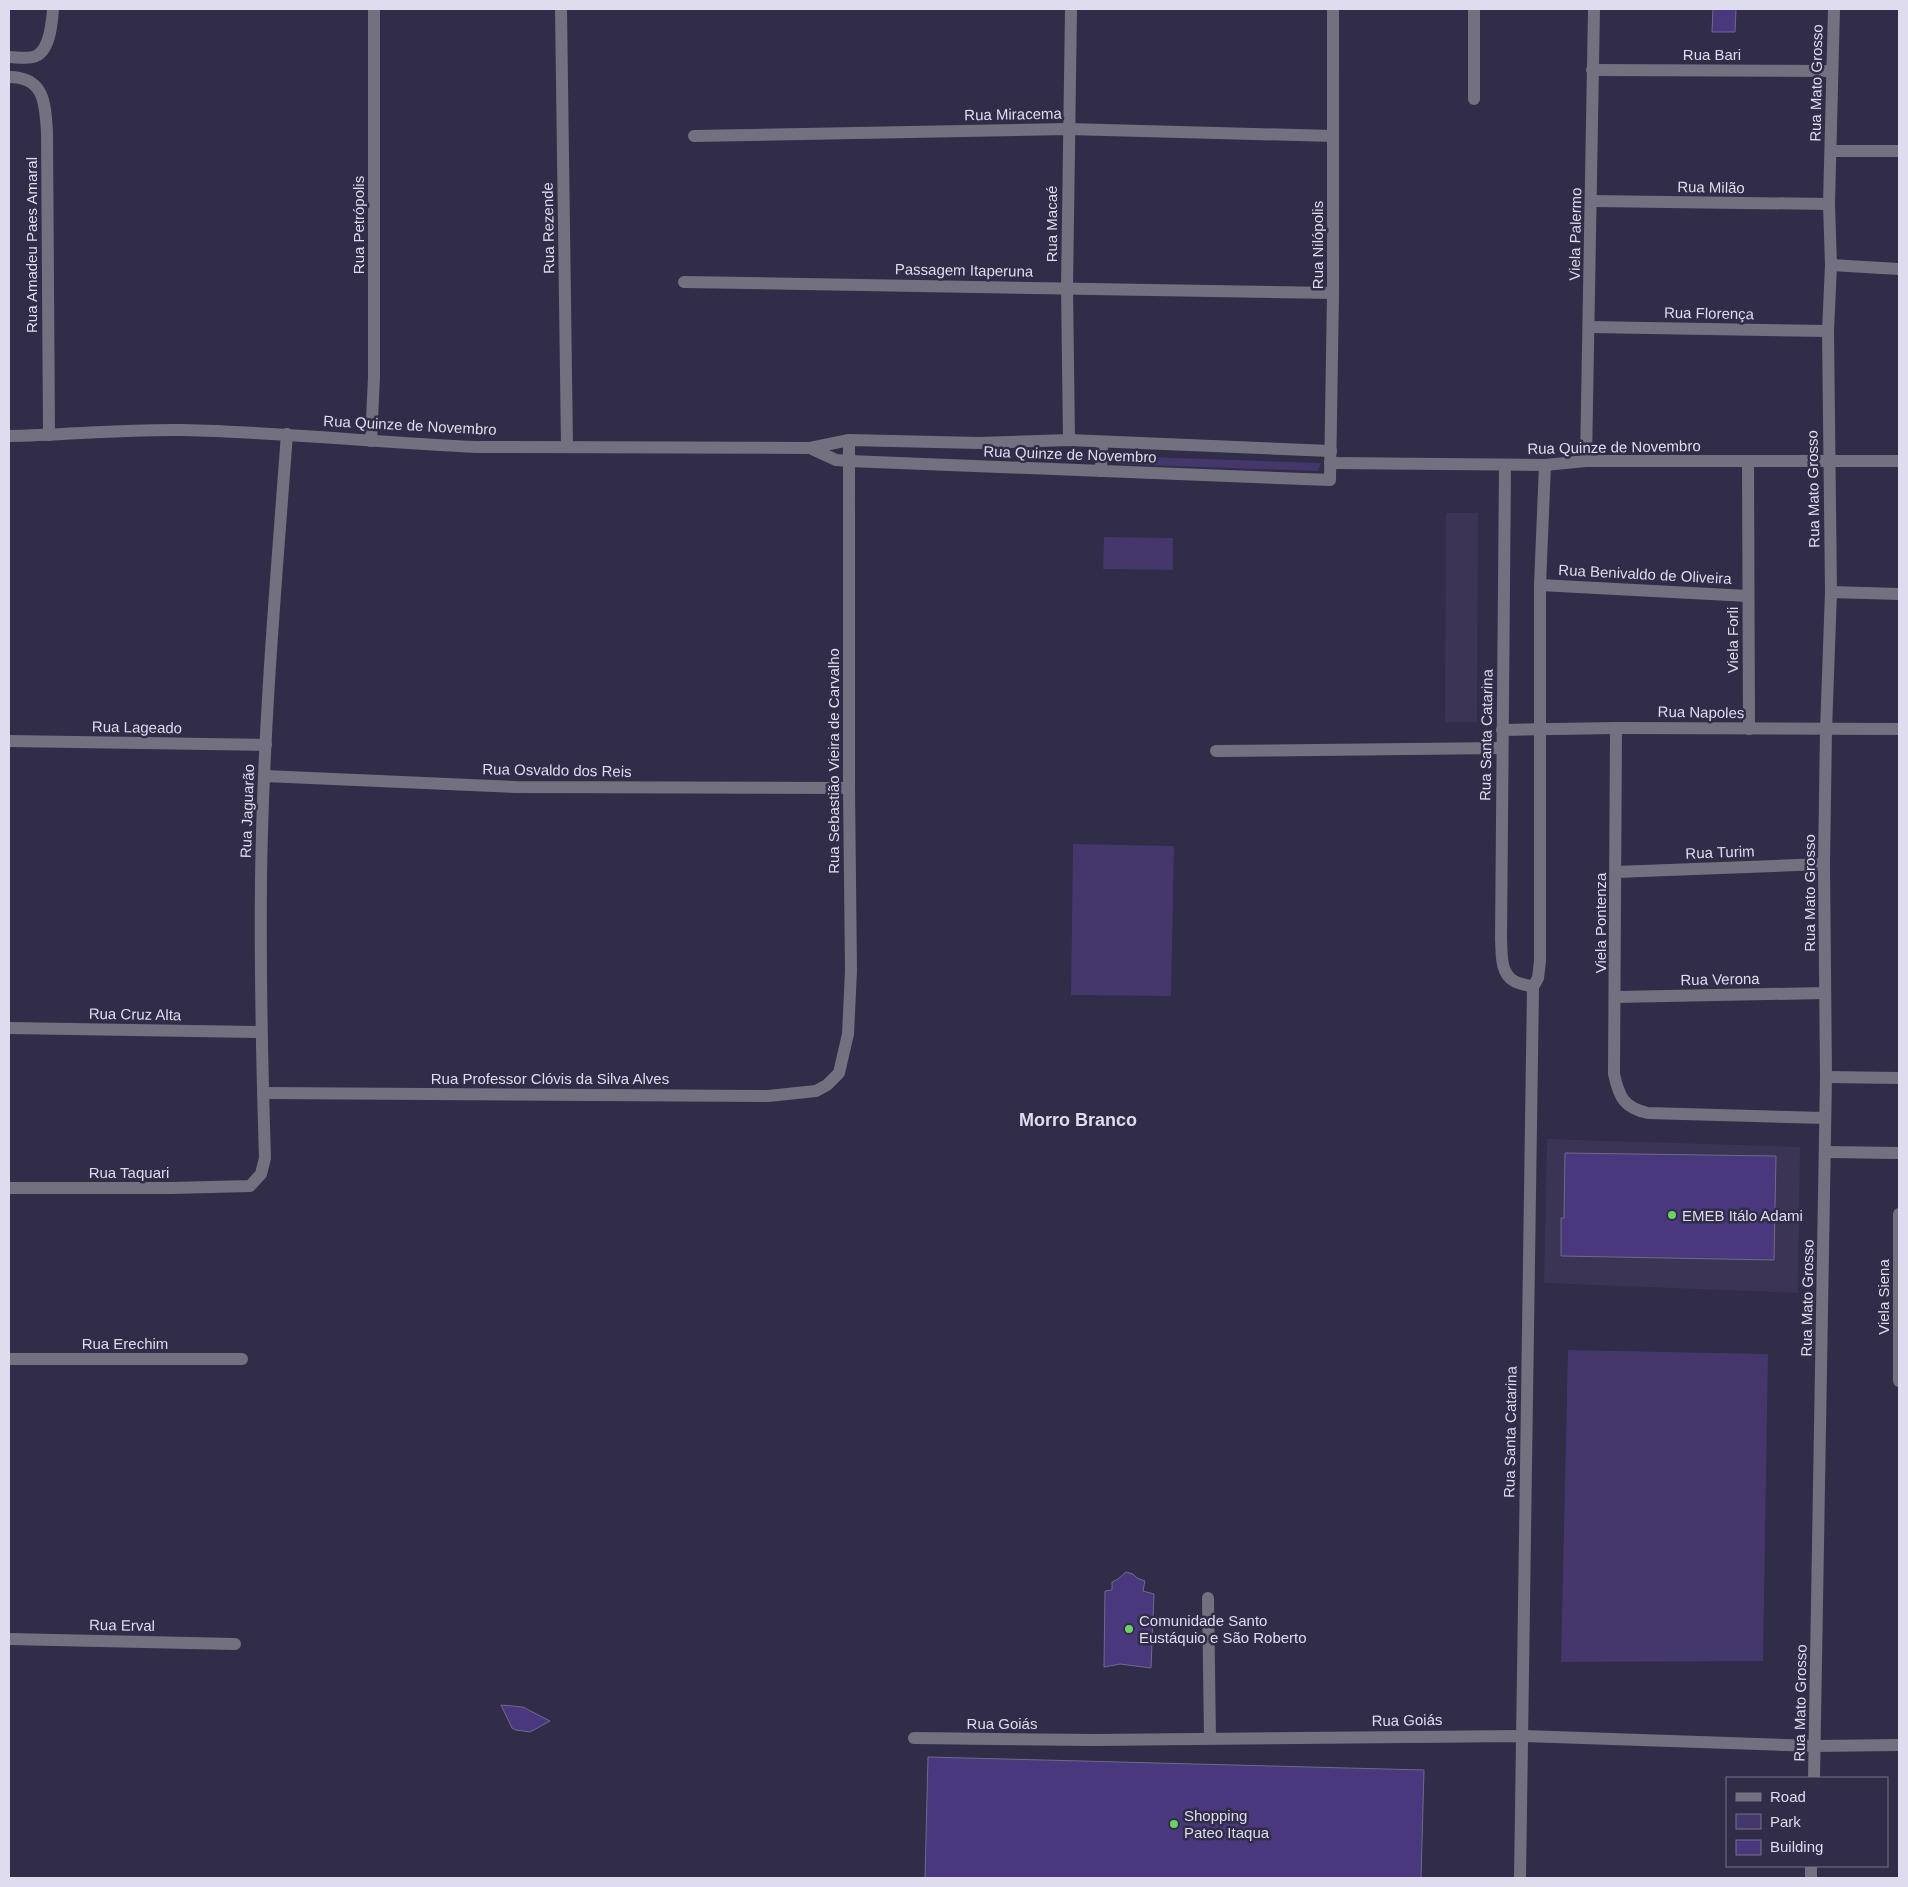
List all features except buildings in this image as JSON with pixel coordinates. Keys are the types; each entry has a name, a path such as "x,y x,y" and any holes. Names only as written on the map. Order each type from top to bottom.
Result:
{"street":[{"path":"9,57 33,57 40,54 48,40 53,9"},
{"name":"Rua Petrópolis","path":"371,441 374,377 374,9"},
{"name":"Rua Rezende","path":"561,9 567,447"},
{"name":"Rua Macaé","path":"1069,440 1067,287 1070,9"},
{"name":"Rua Nilópolis","path":"1330,480 1333,293 1333,9"},
{"path":"1474,9 1474,99"},
{"name":"Viela Palermo","path":"1586,461 1594,9"},
{"name":"Rua Mato Grosso","path":"1814,1777 1826,1152 1824,864 1831,592 1828,331 1831,265 1829,204 1831,71 1834,9"},
{"name":"Rua Bari","path":"1592,70 1831,71"},
{"name":"Rua Amadeu Paes Amaral","path":"9,78 27,81 35,85 45,101 47,132 49,435"},
{"name":"Rua Miracema","path":"694,136 1068,129 1332,136"},
{"path":"1831,151 1899,151"},
{"name":"Rua Milão","path":"1592,201 1829,204"},
{"path":"1831,265 1899,270"},
{"name":"Passagem Itaperuna","path":"684,282 1333,293"},
{"name":"Rua Florença","path":"1589,327 1828,331"},
{"name":"Rua Quinze de Novembro","path":"9,436 181,430 287,434 478,447 810,448 849,440 979,443 1069,440 1330,457 1505,465 1545,465 1586,461 1899,461"},
{"name":"Rua Jaguarão","path":"250,1186 261,1174 265,1158 261,1032 261,878 266,745 287,434"},
{"name":"Rua Sebastião Vieira de Carvalho","path":"833,1080 841,1066 848,1034 851,971 849,440"},
{"path":"1101,472 1102,442"},
{"name":"Rua Quinze de Novembro","path":"810,448 836,460 849,461 1330,480"},
{"name":"Viela Forli","path":"1748,461 1749,729"},
{"name":"Rua Santa Catarina","path":"1505,465 1502,963 1507,975 1514,981 1533,987"},
{"name":"Rua Santa Catarina","path":"1520,1878 1533,987 1538,978 1540,961 1540,585 1545,465"},
{"name":"Rua Benivaldo de Oliveira","path":"1540,585 1748,596"},
{"path":"1831,592 1899,594"},
{"name":"Rua Napoles","path":"1502,730 1616,728 1826,730 1899,728"},
{"name":"Viela Pontenza","path":"1616,728 1616,997 1614,1074 1621,1096 1626,1103 1636,1110 1666,1114 1825,1118"},
{"name":"Rua Lageado","path":"9,741 266,745"},
{"path":"1216,751 1502,748"},
{"name":"Rua Osvaldo dos Reis","path":"265,776 516,787 849,788"},
{"name":"Rua Turim","path":"1616,872 1824,864"},
{"name":"Rua Verona","path":"1616,997 1825,994"},
{"name":"Rua Cruz Alta","path":"9,1028 261,1032"},
{"path":"1826,1077 1899,1078"},
{"name":"Rua Professor Clóvis da Silva Alves","path":"263,1093 768,1096 816,1090 833,1080"},
{"path":"1826,1152 1899,1153"},
{"name":"Rua Taquari","path":"9,1188 250,1186"},
{"name":"Viela Siena","path":"1899,1214 1899,1381"},
{"name":"Rua Erechim","path":"9,1359 242,1359"},
{"path":"1208,1598 1210,1738"},
{"name":"Rua Erval","path":"9,1639 235,1644"},
{"name":"Rua Goiás","path":"914,1738 1094,1740 1521,1736 1816,1746 1899,1745"}],"shaded area":[{"path":"1446,513 1478,513 1477,722 1445,722"},
{"name":"EMEB Itálo Adami","path":"1547,1139 1800,1147 1798,1293 1544,1283"}],"green space":[{"path":"1116,456 1321,463 1318,471 1115,464"},
{"path":"1104,537 1173,538 1173,570 1103,569"},
{"path":"1073,844 1174,846 1171,996 1071,995"},
{"path":"1568,1350 1768,1354 1763,1661 1561,1662"}],"place":[{"name":"EMEB Itálo Adami","path":"1672,1215"},
{"name":"Comunidade Santo Eustáquio e São Roberto","path":"1129,1629"},
{"name":"Shopping Pateo Itaqua","path":"1174,1824"}],"district":[{"name":"Morro Branco","path":"1078,1120"}]}
